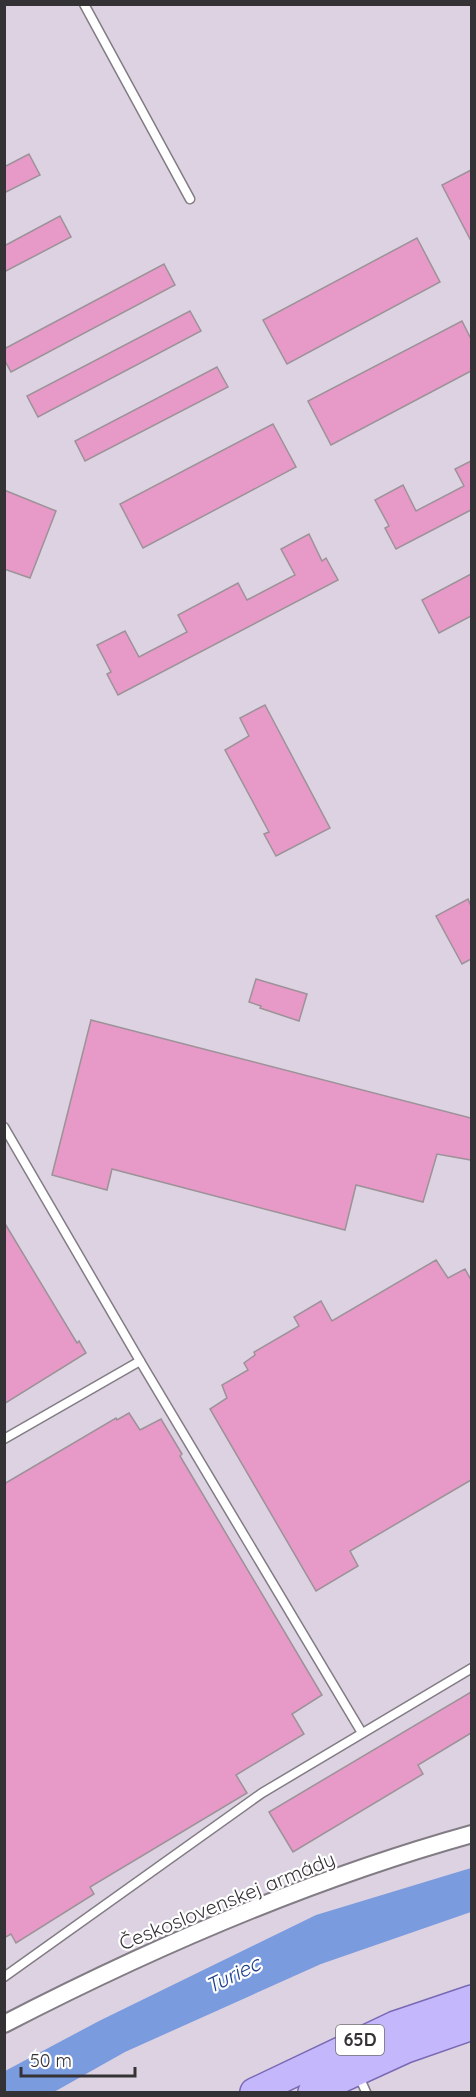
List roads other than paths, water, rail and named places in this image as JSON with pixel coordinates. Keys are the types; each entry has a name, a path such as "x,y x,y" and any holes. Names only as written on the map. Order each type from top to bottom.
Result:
{"main road":[{"name":"65D","path":"254,2092 386,2029 471,1999"},
{"name":"65D","path":"312,2092 361,2082 406,2049 471,2026"}],"street":[{"name":"Československej armády","path":"4,2024 130,1962 262,1906 471,1834"}],"lane":[{"path":"84,4 190,199"},
{"path":"4,1126 140,1361 362,1733"},
{"path":"4,1439 140,1361"},
{"path":"4,1977 262,1793 471,1668"}],"water":[{"name":"Turiec","path":"471,1868 471,1912 321,1964 125,2052 54,2092 5,2092 5,2071 99,2021 316,1915"}]}
